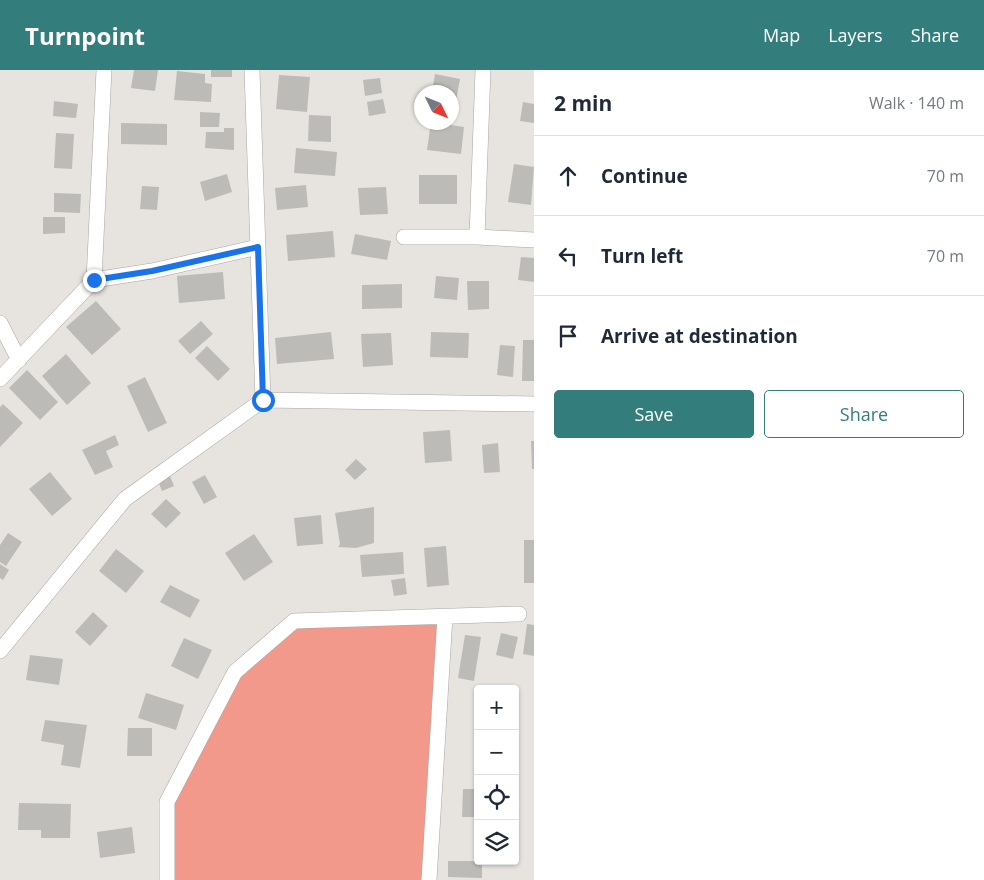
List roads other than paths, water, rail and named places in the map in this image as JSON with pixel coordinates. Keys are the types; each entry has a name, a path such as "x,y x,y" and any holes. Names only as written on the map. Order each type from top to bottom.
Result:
{"street":[{"path":"94,280 104,70"},
{"path":"252,70 263,400"},
{"path":"477,237 483,70"},
{"path":"404,237 477,237 534,240"},
{"path":"0,379 94,280 152,271 258,247"},
{"path":"0,323 19,360"},
{"path":"0,651 125,499 263,400 534,404"},
{"path":"167,880 167,802 235,672 294,621 519,614"},
{"path":"429,880 445,616"}]}
